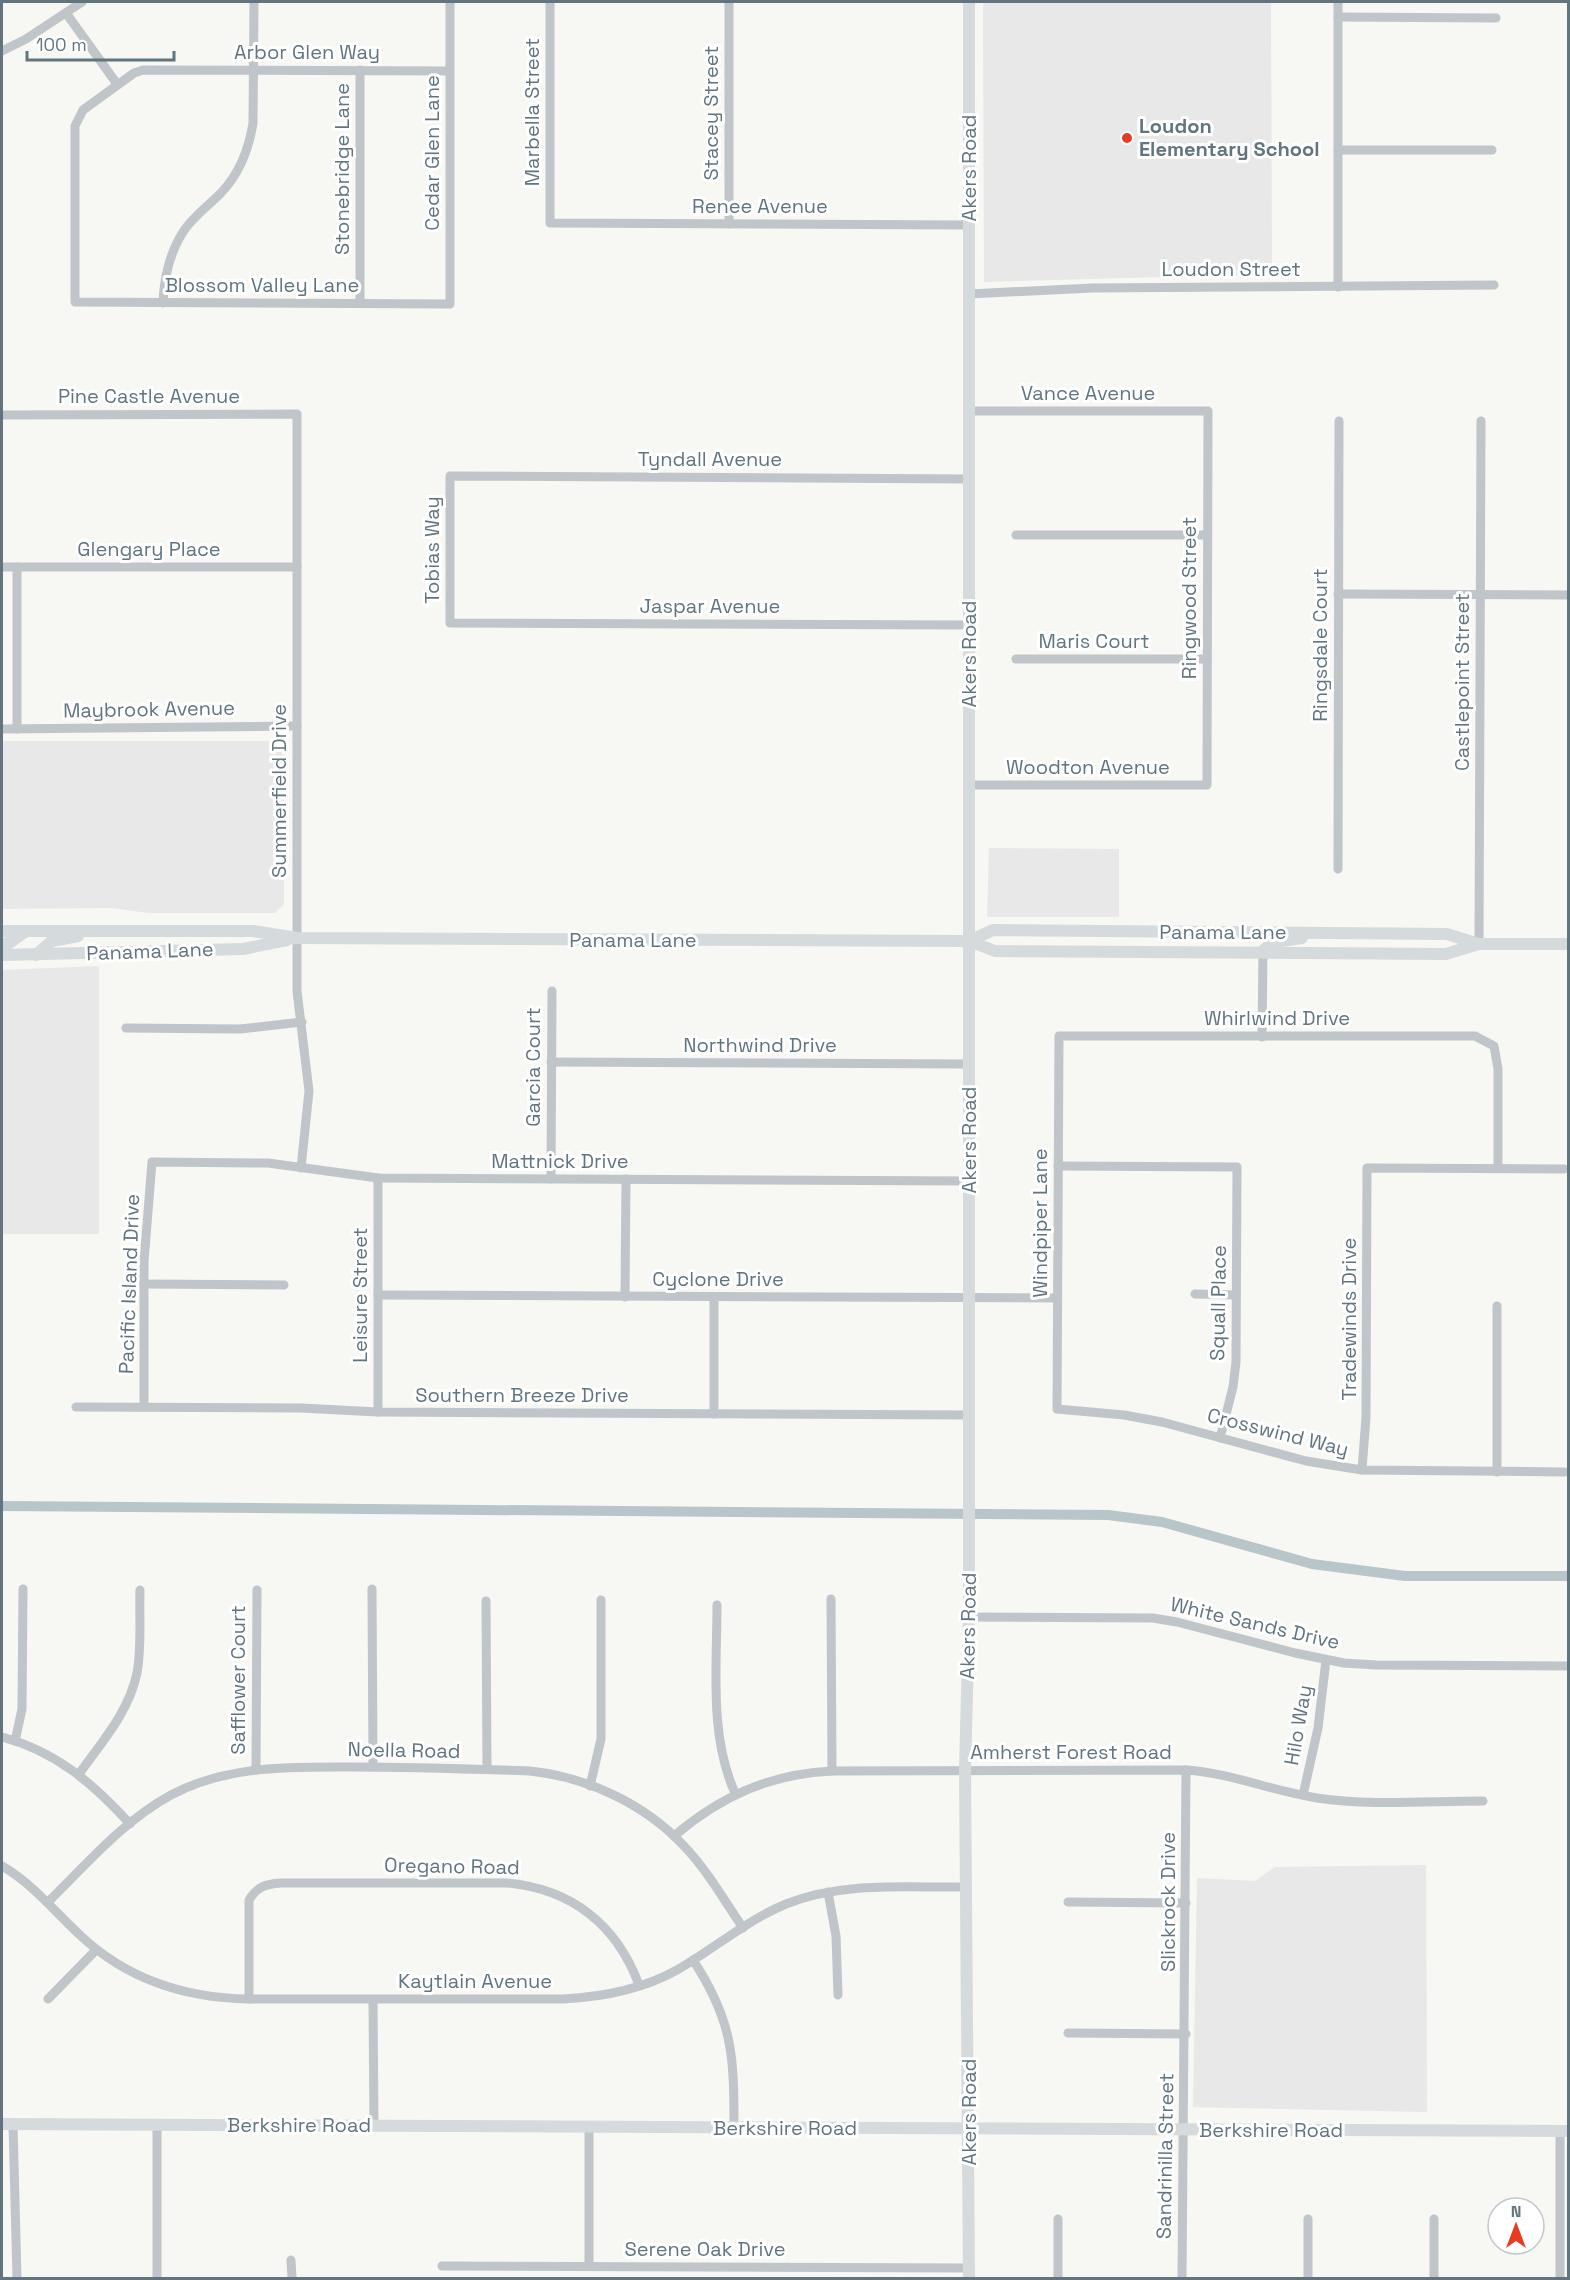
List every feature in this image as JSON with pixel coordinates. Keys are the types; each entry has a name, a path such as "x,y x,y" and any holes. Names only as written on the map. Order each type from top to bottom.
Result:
{"street":[{"path":"2,51 26,39 82,2"},
{"path":"163,303 166,272 177,243 196,216 231,180 245,156 253,123 254,2"},
{"name":"Cedar Glen Lane","path":"450,2 450,304"},
{"name":"Marbella Street","path":"550,2 550,223"},
{"name":"Stacey Street","path":"729,2 729,224"},
{"name":"Akers Road","path":"969,2 969,1617 965,1770 969,2273"},
{"path":"1338,2 1338,286"},
{"path":"66,13 117,84"},
{"path":"1338,17 1496,18"},
{"name":"Arbor Glen Way","path":"75,302 75,126 83,110 117,84 143,69 450,71"},
{"name":"Stonebridge Lane","path":"360,70 360,303"},
{"path":"1338,150 1492,150"},
{"name":"Renee Avenue","path":"550,223 969,225"},
{"name":"Loudon Street","path":"969,294 1092,288 1494,285"},
{"name":"Blossom Valley Lane","path":"75,302 450,304"},
{"name":"Vance Avenue","path":"969,411 1208,411"},
{"name":"Ringwood Street","path":"1208,411 1208,785"},
{"name":"Pine Castle Avenue","path":"2,415 297,414"},
{"name":"Summerfield Drive","path":"297,414 297,991 309,1091 301,1168"},
{"name":"Ringsdale Court","path":"1338,869 1339,421"},
{"name":"Castlepoint Street","path":"1479,944 1481,421"},
{"name":"Tyndall Avenue","path":"450,476 969,479"},
{"name":"Tobias Way","path":"450,476 450,623"},
{"path":"1016,536 1208,536"},
{"name":"Glengary Place","path":"2,567 297,567"},
{"path":"16,729 17,567"},
{"path":"1338,594 1569,595"},
{"name":"Jaspar Avenue","path":"450,623 969,626"},
{"name":"Maris Court","path":"1016,659 1208,659"},
{"name":"Maybrook Avenue","path":"2,729 297,726"},
{"name":"Woodton Avenue","path":"969,785 1208,785"},
{"path":"36,955 52,941 115,930"},
{"name":"Panama Lane","path":"969,941 993,930 1344,932 1447,934 1479,944"},
{"name":"Panama Lane","path":"2,931 254,931 297,938 969,941 995,951 1446,954 1479,944 1569,944"},
{"path":"2,944 9,943 27,931"},
{"path":"1262,1037 1263,951 1273,942 1344,932"},
{"name":"Panama Lane","path":"2,955 243,949 297,938"},
{"name":"Garcia Court","path":"551,1179 552,991"},
{"path":"126,1028 251,1028 302,1022"},
{"name":"Whirlwind Drive","path":"1059,1036 1474,1036 1494,1046 1498,1069 1498,1168"},
{"name":"Windpiper Lane","path":"1057,1409 1059,1036"},
{"name":"Northwind Drive","path":"551,1062 969,1064"},
{"name":"Mattnick Drive","path":"152,1162 268,1162 378,1178 969,1181"},
{"name":"Pacific Island Drive","path":"144,1407 144,1284 152,1162"},
{"name":"Squall Place","path":"1058,1166 1237,1167 1233,1387 1220,1437"},
{"name":"Tradewinds Drive","path":"1362,1470 1366,1417 1367,1168 1498,1168"},
{"path":"1498,1168 1564,1169"},
{"name":"Leisure Street","path":"378,1178 378,1412"},
{"path":"625,1297 626,1179"},
{"path":"144,1284 284,1285"},
{"path":"1195,1294 1236,1295"},
{"name":"Cyclone Drive","path":"378,1295 1058,1298"},
{"path":"714,1297 714,1414"},
{"path":"1497,1306 1497,1472"},
{"name":"Southern Breeze Drive","path":"76,1407 301,1408 378,1412 969,1415"},
{"name":"Crosswind Way","path":"1057,1409 1124,1415 1220,1437 1306,1461 1362,1470 1564,1472"},
{"path":"15,1741 22,1709 23,1589"},
{"path":"372,1589 373,1767"},
{"path":"79,1773 113,1726 130,1695 139,1656 140,1590"},
{"name":"Safflower Court","path":"256,1770 257,1590"},
{"path":"831,1599 832,1771"},
{"path":"590,1786 602,1739 601,1600"},
{"path":"486,1601 487,1769"},
{"path":"717,1605 718,1739 723,1764 735,1794"},
{"name":"White Sands Drive","path":"969,1617 1153,1618 1326,1660 1376,1665 1569,1666"},
{"name":"Hilo Way","path":"1303,1795 1318,1728 1326,1660"},
{"path":"2,1737 48,1755 79,1773 130,1824"},
{"name":"Noella Road","path":"48,1902 130,1824 152,1807 192,1785 233,1773 256,1770 373,1767 487,1769 550,1773 590,1786 638,1808 674,1836 698,1862 743,1928"},
{"name":"Amherst Forest Road","path":"674,1836 696,1817 735,1794 788,1775 832,1771 1186,1770 1226,1775 1303,1795 1339,1800 1483,1801"},
{"name":"Slickrock Drive","path":"1186,1770 1186,2034"},
{"name":"Kaytlain Avenue","path":"2,1866 29,1884 96,1950 134,1974 174,1990 220,1999 373,2000 599,1996 639,1985 675,1971 786,1904 828,1892 858,1888 966,1887"},
{"name":"Oregano Road","path":"249,1999 249,1900 256,1889 267,1884 281,1883 507,1883 543,1888 576,1903 607,1927 628,1957 639,1985"},
{"path":"828,1892 836,1936 838,1995"},
{"path":"1068,1902 1186,1903"},
{"path":"48,1999 96,1950"},
{"path":"693,1960 717,2000 730,2038 734,2127"},
{"path":"373,2000 374,2126"},
{"path":"1068,2033 1186,2034"},
{"name":"Sandrinilla Street","path":"1182,2278 1182,2130 1186,2034"},
{"path":"7,2124 17,2278"},
{"name":"Berkshire Road","path":"7,2124 1564,2131"},
{"path":"157,2125 157,2278"},
{"path":"589,2127 589,2266"},
{"path":"1560,2278 1564,2131"},
{"path":"1058,2219 1058,2278"},
{"path":"1308,2219 1308,2278"},
{"path":"1434,2219 1434,2278"},
{"path":"291,2260 292,2278"},
{"name":"Serene Oak Drive","path":"442,2266 695,2267 969,2273"},
{"path":"695,2267 695,2278"}],"shaded area":[{"name":"Loudon Elementary School","path":"983,2 1271,2 1272,274 984,282"},
{"path":"2,741 284,741 284,904 275,913 148,913 112,908 2,909"},
{"path":"989,848 1119,849 1119,917 987,917"},
{"path":"99,966 99,1234 2,1234 2,970"},
{"path":"1426,1865 1427,2112 1193,2107 1197,1878 1255,1881 1275,1867"}],"waterway":[{"path":"2,1506 1108,1515 1162,1522 1312,1564 1405,1576 1568,1576"}],"place":[{"name":"Loudon Elementary School","path":"1127,138"}]}
